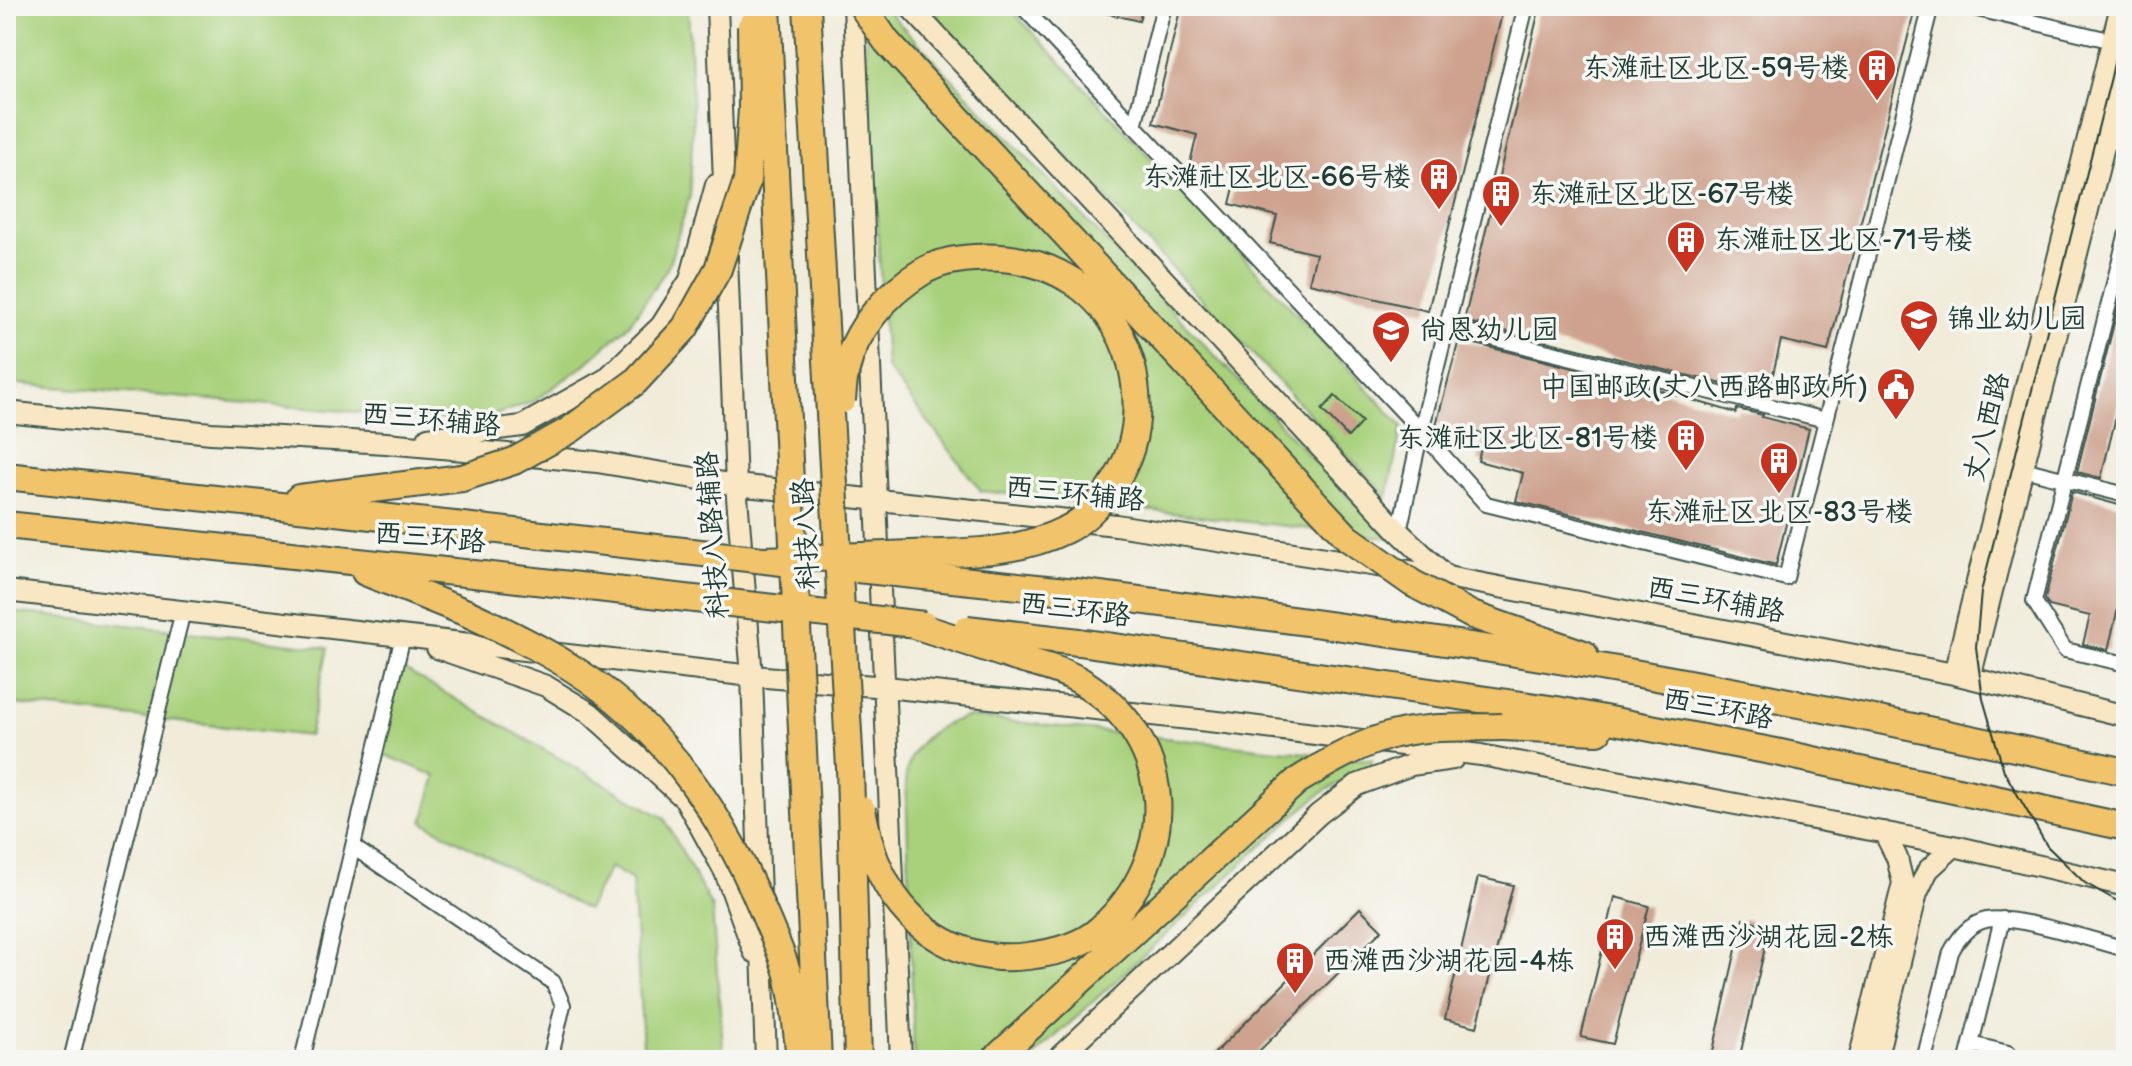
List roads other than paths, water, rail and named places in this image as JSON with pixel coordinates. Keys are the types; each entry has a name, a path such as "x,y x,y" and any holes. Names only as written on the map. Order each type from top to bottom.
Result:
{"highway":[{"path":"257,504 462,478 514,461 570,430 635,382 685,328 718,269 747,181 752,109 751,6"},
{"name":"科技八路","path":"767,6 818,1060"},
{"name":"科技八路","path":"807,6 850,768 858,1060"},
{"path":"862,6 887,42 1348,538 1412,583 1472,615 1644,675"},
{"path":"765,560 1018,548 1068,529 1108,495 1128,458 1136,430 1137,400 1125,342 1111,318 1092,296 1065,277 1036,263 984,257 959,259 924,270 887,298 856,344 846,370 835,469"},
{"name":"西三环路","path":"6,476 1076,592 1251,615 1644,675 2126,772"},
{"name":"西三环路","path":"6,525 1079,642 1557,710 2012,801 2126,827"},
{"path":"340,562 467,613 519,638 577,671 659,740 721,824 751,881 787,973 800,1060"},
{"path":"850,768 875,861 899,904 932,934 977,955 1005,959 1070,947 1099,931 1129,898 1146,867 1158,834 1151,765 1138,736 1111,704 1083,682 1057,671 907,623"},
{"path":"994,1060 1297,781 1336,757 1386,736 1433,728 1502,727 1687,735"}],"main road":[{"name":"科技八路辅路","path":"717,6 736,485 752,676 766,1060"},
{"path":"854,6 901,1060"},
{"path":"909,6 1399,532 1447,577"},
{"name":"丈八西路","path":"1962,676 2119,42 2121,6"},
{"name":"丈八西路","path":"1962,676 2023,469 2126,59"},
{"path":"386,443 522,426 606,379 661,326 690,280 721,166"},
{"name":"西三环辅路","path":"6,412 211,433 386,443 597,462 736,485 1116,525 1447,577 1962,676 2126,716"},
{"path":"6,591 752,676 1227,723 1481,755 1954,846 2126,886"},
{"path":"403,636 546,686 590,713 685,799 725,872 761,973"},
{"path":"1056,1060 1319,814 1357,785 1411,765 1481,755"},
{"path":"1859,1060 1903,883 1897,858 1884,832"},
{"path":"1876,1060 1917,893 1928,870 1954,846"}],"street":[{"path":"1022,6 1486,504 1786,578 1931,6"},
{"path":"1134,126 1164,6"},
{"path":"1399,532 1526,6"},
{"path":"1965,6 2119,42"},
{"path":"2126,236 2034,601 2065,650 2126,664"},
{"path":"1447,327 1826,420"},
{"path":"2023,469 2126,495"},
{"path":"71,1060 183,611"},
{"path":"302,1060 403,636"},
{"path":"353,847 553,982 563,1005 550,1060"},
{"path":"1924,1060 1955,944 1959,936 1972,927 1985,921 2002,919 2126,949"},
{"path":"1967,1060 2002,919"},
{"path":"1971,1044 2008,1053 2006,1060"}],"tram line":[{"path":"2126,8 1981,592 1976,647 1983,699 2004,771 2047,846 2085,883 2126,906"}],"place":[{"name":"东滩社区北区-59号楼","path":"1877,102"},
{"name":"东滩社区北区-66号楼","path":"1439,211"},
{"name":"东滩社区北区-67号楼","path":"1501,228"},
{"name":"东滩社区北区-71号楼","path":"1686,274"},
{"name":"锦业幼儿园","path":"1919,353"},
{"name":"尚恩幼儿园","path":"1391,364"},
{"name":"中国邮政(丈八西路邮政所)","path":"1896,421"},
{"name":"东滩社区北区-81号楼","path":"1686,472"},
{"name":"东滩社区北区-83号楼","path":"1779,495"},
{"name":"西滩西沙湖花园-2栋","path":"1615,971"},
{"name":"西滩西沙湖花园-4栋","path":"1295,995"}]}
